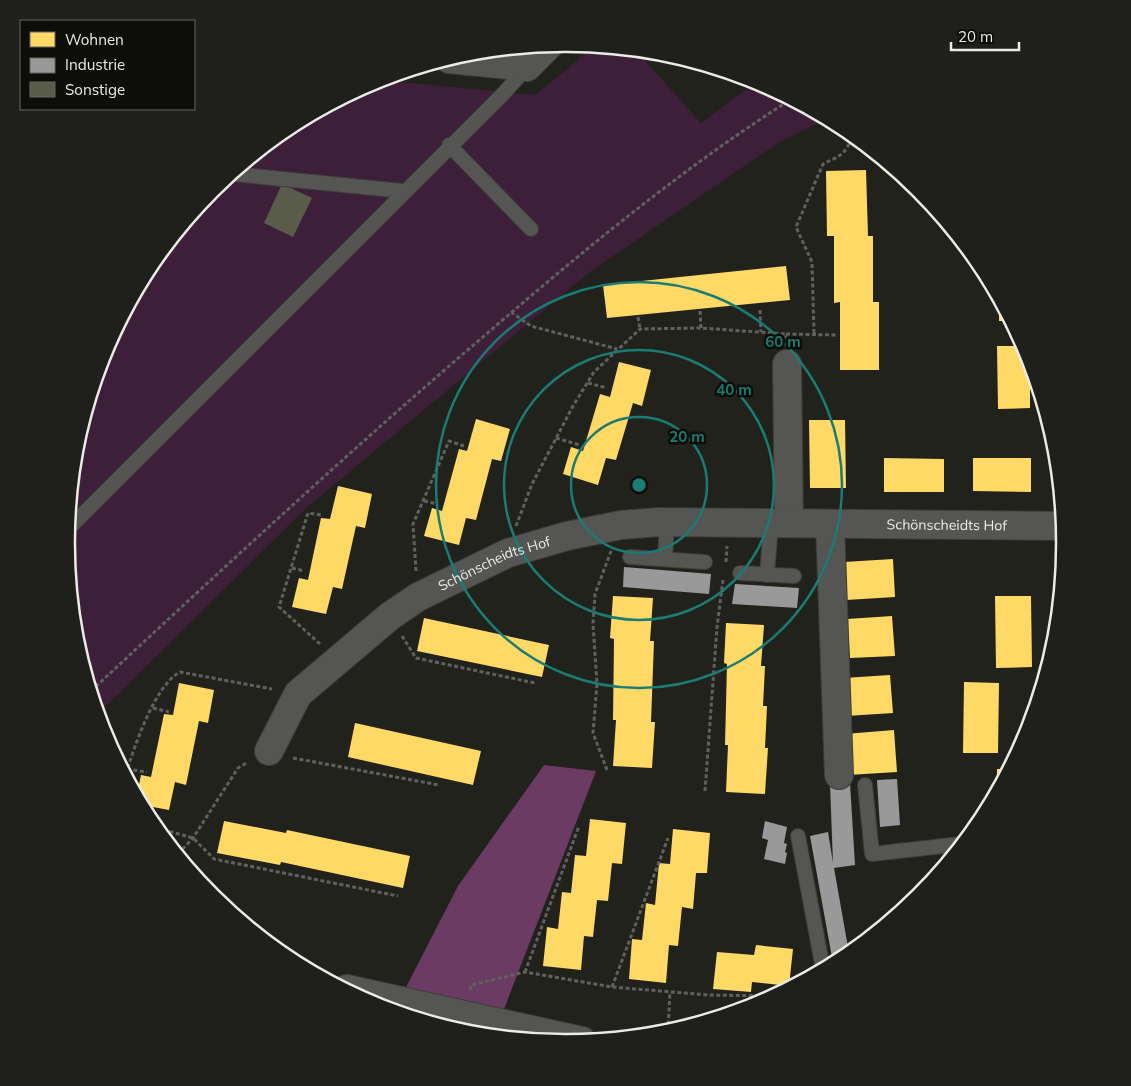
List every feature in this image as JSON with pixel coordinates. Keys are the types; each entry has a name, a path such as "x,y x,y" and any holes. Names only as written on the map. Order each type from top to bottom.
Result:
{"street":[{"path":"473,61 527,67 540,54"},
{"path":"780,523 787,364"},
{"name":"Schönscheidts Hof","path":"269,750 298,694 390,616 418,597 508,553 567,536 621,525 667,522 1055,526"},
{"path":"830,524 839,775"},
{"path":"380,997 547,1033"}],"lane":[{"path":"76,521 449,145 504,93 527,67"},
{"path":"449,145 531,229"},
{"path":"241,175 403,191"},
{"path":"665,559 667,522"},
{"path":"768,575 780,523"},
{"path":"630,557 705,562"},
{"path":"740,573 794,576"},
{"path":"865,785 872,854 952,845"},
{"path":"798,836 822,961"}],"path":[{"path":"97,686 358,444 511,312 620,220 740,132 784,104"},
{"path":"814,334 812,262 796,227 823,164 839,158 850,144"},
{"path":"760,310 761,332"},
{"path":"700,311 701,328"},
{"path":"511,312 531,326 618,349"},
{"path":"638,318 640,328"},
{"path":"508,553 532,484 594,372 640,328 701,328 786,334 837,335"},
{"path":"786,334 787,364"},
{"path":"588,383 608,388"},
{"path":"556,438 580,445"},
{"path":"418,597 413,524 449,442 464,446"},
{"path":"424,501 438,504"},
{"path":"321,515 308,513 279,607 336,660"},
{"path":"726,564 727,523"},
{"path":"607,770 593,733 597,684 593,609 595,594 621,525"},
{"path":"292,568 304,571"},
{"path":"705,791 717,627 724,573"},
{"path":"390,616 416,658 535,683"},
{"path":"129,765 164,686 171,677 180,672 298,694"},
{"path":"153,708 169,712"},
{"path":"182,849 193,838 238,768 269,750 307,762 353,768 439,785"},
{"path":"131,770 147,772"},
{"path":"525,972 579,826"},
{"path":"169,831 193,838 214,859 398,896"},
{"path":"612,987 668,838"},
{"path":"465,1014 471,985 525,972 612,987 670,992 755,995"},
{"path":"668,1022 670,992"}],"shaded area":[{"path":"584,53 643,59 701,123 748,88 782,103 818,123 775,145 591,271 306,508 104,708 84,639 79,607 75,543 79,479 84,447 92,416 112,355 141,298 176,244 219,196 242,174 293,135 349,103 400,82 535,95 570,67"},
{"path":"544,765 596,771 501,1017 401,997 458,886"}],"building: Wohnen":[{"path":"866,170 868,236 873,236 873,302 879,302 879,370 840,370 840,302 834,303 834,236 827,236 826,171"},
{"path":"786,266 790,300 607,318 603,285"},
{"path":"997,346 1015,346 1030,385 1030,408 998,409"},
{"path":"619,362 651,370 642,406 633,403 616,460 606,458 598,485 563,474 571,447 583,451 600,394 610,397"},
{"path":"476,419 510,429 501,461 492,459 476,520 466,518 459,545 424,536 432,508 442,511 459,449 467,451"},
{"path":"809,420 845,420 846,488 810,488"},
{"path":"884,458 944,459 944,492 884,492"},
{"path":"973,458 1031,458 1031,492 973,491"},
{"path":"338,486 372,494 365,528 356,526 342,589 333,587 326,614 292,607 299,578 308,580 321,518 330,519"},
{"path":"893,559 895,597 846,600 844,562"},
{"path":"613,596 653,598 650,641 654,641 651,722 655,722 652,768 613,766 616,720 613,720 614,639 610,638"},
{"path":"995,596 1031,596 1032,667 996,668"},
{"path":"892,616 895,656 850,658 847,619"},
{"path":"424,618 549,645 542,677 417,651"},
{"path":"726,623 764,625 761,666 765,666 763,706 767,706 765,748 768,748 765,794 726,792 728,745 725,745 727,664 724,663"},
{"path":"890,675 893,713 846,716 844,678"},
{"path":"964,682 999,683 998,753 963,753"},
{"path":"179,683 214,690 208,723 199,721 186,785 175,782 169,810 153,807 139,784 141,775 151,777 164,714 173,715"},
{"path":"355,723 481,751 473,785 348,757"},
{"path":"894,730 897,772 848,775 845,734"},
{"path":"590,819 626,823 622,864 612,863 608,901 597,900 593,937 584,936 581,970 543,966 547,927 558,929 562,892 571,893 575,855 586,856"},
{"path":"224,821 286,833 287,830 410,856 403,888 281,862 280,865 217,853"},
{"path":"673,829 710,833 707,873 696,873 693,909 682,907 678,946 669,945 666,983 629,979 632,939 642,940 646,903 655,905 659,863 670,864"},
{"path":"756,945 793,949 790,979 778,985 752,982 751,992 713,989 717,952 754,955"}],"building: Industrie":[{"path":"624,567 711,574 709,594 623,587"},
{"path":"735,584 799,588 797,608 732,604"},
{"path":"897,779 900,825 880,827 877,780"},
{"path":"850,783 855,865 834,868 847,944 832,955 810,836 828,832 833,863 830,784"},
{"path":"765,821 787,827 784,843 787,844 785,864 764,859 768,840 762,838"}],"building: Sonstige":[{"path":"282,184 312,198 293,237 264,223"}]}
